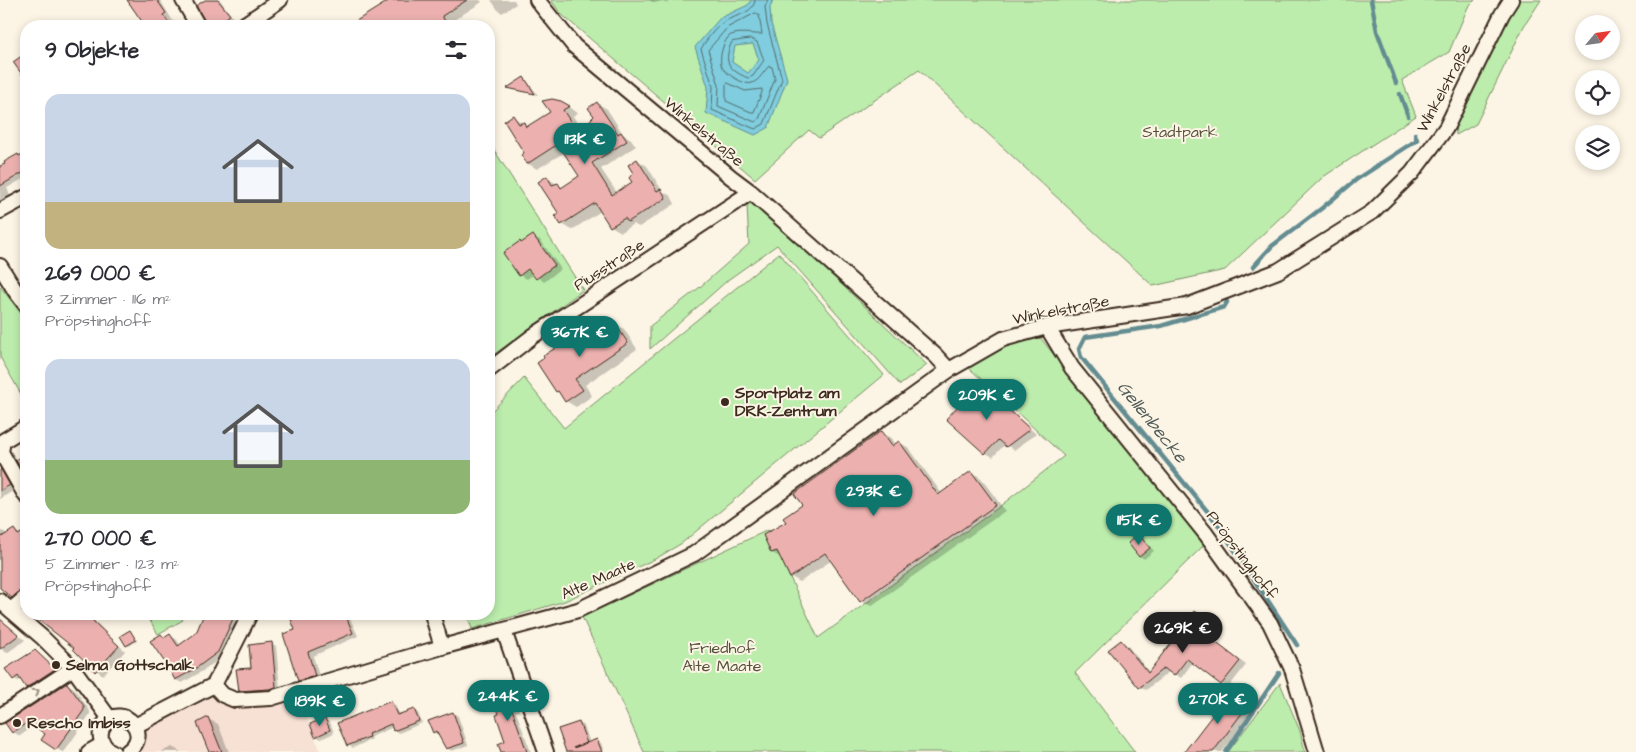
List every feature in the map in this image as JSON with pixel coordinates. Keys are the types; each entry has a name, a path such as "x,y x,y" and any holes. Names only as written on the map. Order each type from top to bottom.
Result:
{"street":[{"path":"182,0 194,20"},
{"path":"251,20 280,0"},
{"name":"Winkelstraße","path":"537,0 574,46 751,192 936,356 949,370 1004,339 1047,327 1187,306 1278,271 1372,212 1412,173 1446,128 1510,0"},
{"name":"Piusstraße","path":"495,365 533,336 751,192"},
{"path":"0,211 20,199"},
{"path":"0,266 20,297"},
{"name":"Pröpstinghoff","path":"1047,327 1072,368 1206,534 1270,623 1292,669 1316,752"},
{"name":"Alte Maate","path":"214,685 223,695 236,700 271,698 442,647 578,610 694,554 949,370"},
{"path":"20,431 3,441 1,452 20,485"},
{"path":"0,600 20,618"},
{"path":"11,610 20,602"},
{"path":"22,620 73,668 110,719"},
{"path":"135,726 214,685 247,620"},
{"path":"434,620 442,647"},
{"path":"504,631 546,752"},
{"path":"0,716 73,668"},
{"path":"89,752 108,748 101,737 102,729 110,719 124,717 131,721 138,733 134,747 128,752"}],"shaded area":[{"path":"213,694 244,705 299,699 321,752 138,752 146,729"}],"green space":[{"name":"Stadtpark","path":"551,0 1475,0 1468,7 1449,52 1402,80 1416,116 1323,177 1225,270 1153,286 919,70 819,138 809,130 755,179 561,14"},
{"path":"1519,0 1541,0 1524,26 1476,124 1456,135 1455,122"},
{"path":"495,151 583,290 495,354"},
{"path":"752,200 927,365 900,385 777,245 729,279 650,349 650,326 700,287 749,244 747,206"},
{"name":"Sportplatz am DRK-Zentrum","path":"779,253 884,375 682,543 657,558 565,601 472,629 469,620 495,620 495,408 524,378 564,428"},
{"path":"0,286 20,312 20,392 0,357"},
{"name":"Friedhof Alte Maate","path":"1039,336 1204,545 1075,673 1135,752 644,752 582,617 768,530 818,638 995,510 1064,456 969,368 1011,342"},
{"path":"150,620 183,620 158,634"},
{"path":"1280,683 1300,731 1305,752 1228,752"}],"water":[{"path":"751,0 773,0 770,7 771,23 787,79 768,128 755,135 706,113 708,87 695,47 720,18 748,5","holes":["753,44 759,60 748,73 732,62 735,46"]}],"building":[{"path":"127,0 157,0 166,13 163,15 167,20 141,20"},
{"path":"205,0 218,0 230,15 223,20 204,20 196,6"},
{"path":"390,0 467,0 442,16 444,20 358,20"},
{"path":"20,57 20,72 13,62"},
{"path":"524,77 535,94 507,88"},
{"path":"552,99 570,106 563,110 578,133 594,116 588,108 597,102 618,134 621,132 627,141 592,163 612,195 632,182 629,178 633,173 628,165 637,159 657,191 661,189 666,198 628,222 625,218 610,227 595,203 561,225 555,216 559,214 538,182 547,176 552,185 558,183 561,188 579,176 558,144 527,164 521,155 524,153 504,121 513,115 519,124 524,122 526,127 550,112 542,101"},
{"path":"18,154 20,174 0,186 0,166"},
{"path":"533,235 555,265 536,279 528,269 519,276 503,253 520,241 521,243"},
{"path":"614,322 628,343 575,379 583,390 565,402 537,363 544,358 543,356 574,336 596,325 600,331"},
{"path":"982,385 1030,429 1006,447 998,440 985,454 946,419 959,405 961,407"},
{"path":"881,431 892,446 899,441 938,495 971,471 996,505 860,602 825,553 790,578 777,551 771,553 763,535 786,522 783,518 802,505 794,494"},
{"path":"20,458 20,468 16,460"},
{"path":"0,470 10,485 0,491"},
{"path":"14,529 18,535 20,534 20,591 12,598 0,588 0,538"},
{"path":"1138,534 1150,548 1139,557 1128,543"},
{"path":"1195,611 1217,628 1210,638 1240,661 1221,685 1187,659 1174,676 1164,668 1139,688 1108,650 1121,640 1148,673"},
{"path":"0,619 19,635 0,649"},
{"path":"39,620 95,620 93,621 119,646 95,672 74,648"},
{"path":"201,620 232,620 218,652 195,669 175,680 150,641 161,634 164,638 170,634 178,646 196,633"},
{"path":"291,620 348,620 353,633 308,652 315,676 298,681 283,634 295,630"},
{"path":"130,630 136,640 126,646 120,636"},
{"path":"272,642 276,687 239,691 236,669 251,668 249,645"},
{"path":"35,650 55,669 26,688 18,676 13,680 5,669"},
{"path":"67,683 84,706 84,710 56,750 41,740 45,734 28,722 12,733 5,723"},
{"path":"506,684 515,708 512,709 527,752 501,752 498,744 505,741 496,715 499,714 493,698 496,697 493,689"},
{"path":"1230,692 1248,705 1213,752 1184,752"},
{"path":"391,701 397,715 414,709 419,721 393,731 391,724 368,734 369,737 347,746 337,723"},
{"path":"453,712 464,743 446,749 436,731 433,733 428,721"},
{"path":"208,717 222,752 209,752 197,723"},
{"path":"325,718 330,730 315,737 310,724"},
{"path":"579,722 587,743 597,739 602,752 566,752 558,729"}],"waterway":[{"name":"Gellenbecke","path":"1371,0 1377,31 1396,83"},
{"name":"Gellenbecke","path":"1400,94 1408,116"},
{"name":"Gellenbecke","path":"1253,267 1272,246 1357,179 1417,140 1415,134"},
{"name":"Gellenbecke","path":"1227,302 1224,307 1161,326 1085,337 1079,349 1081,357 1217,523 1297,645"},
{"name":"Gellenbecke","path":"1226,752 1279,673"}],"place":[{"name":"Sportplatz am DRK-Zentrum","path":"725,402"},
{"name":"Selma Gottschalk","path":"56,665"},
{"name":"Rescho Imbiss","path":"17,723"}]}
